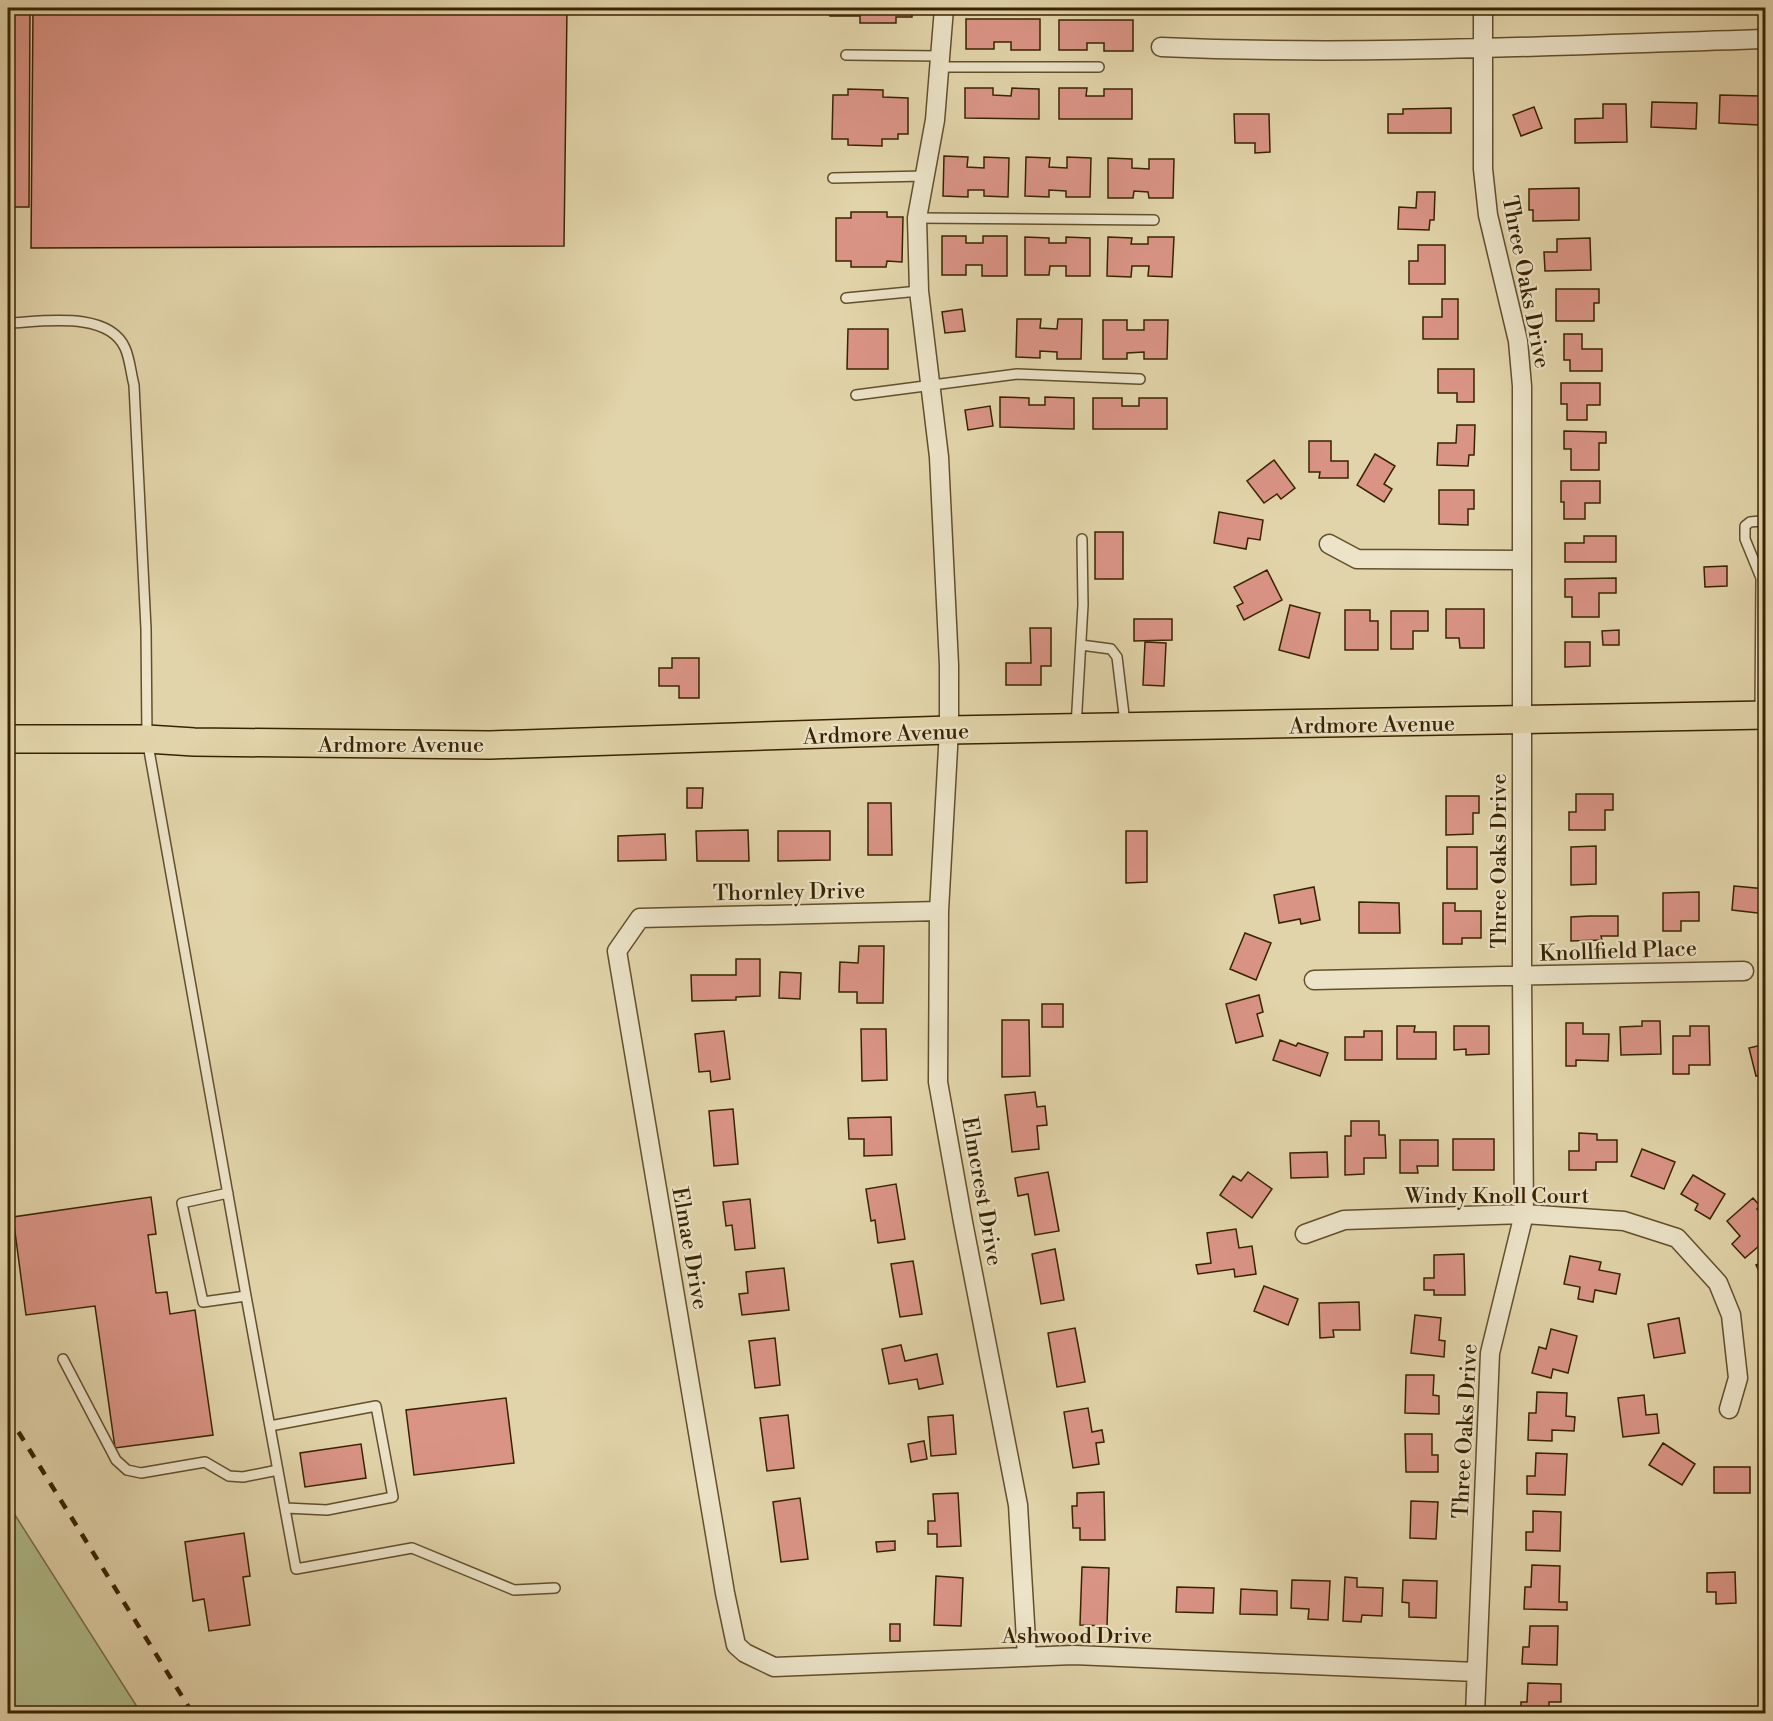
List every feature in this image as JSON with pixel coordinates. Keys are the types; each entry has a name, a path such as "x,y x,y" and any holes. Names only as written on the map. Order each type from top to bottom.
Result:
{"main road":[{"name":"Ardmore Avenue","path":"8,739 490,745 949,730 1126,729 1763,716"}],"street":[{"name":"Elmcrest Drive","path":"944,8 935,120 917,218 919,291 939,458 949,665 949,730 939,911 938,1082 1018,1505 1027,1657"},
{"name":"Three Oaks Drive","path":"1475,1713 1490,1353 1524,1214 1522,386 1518,341 1488,216 1483,169 1483,8"},
{"path":"1161,46 1233,50 1483,48 1766,39"},
{"path":"1329,544 1357,559 1521,560"},
{"name":"Thornley Drive","path":"640,918 939,911"},
{"name":"Elmae Drive","path":"640,918 617,951 725,1593"},
{"name":"Knollfield Place","path":"1314,980 1744,971"},
{"name":"Windy Knoll Court","path":"1305,1234 1344,1220 1524,1214 1624,1221 1677,1238 1718,1283 1731,1315 1738,1378 1729,1409"},
{"name":"Ashwood Drive","path":"725,1593 736,1645 745,1653 774,1667 1074,1655 1476,1672"}],"lane":[{"path":"846,56 1099,67"},
{"path":"833,178 925,176"},
{"path":"917,218 1154,220"},
{"path":"846,297 919,291"},
{"path":"8,323 82,321 109,329 125,347 134,385 146,629 147,739 296,1569 412,1548 514,1590 555,1588"},
{"path":"856,395 1017,374 1140,379"},
{"path":"1761,578 1745,539 1745,526 1750,522 1760,521 1766,529"},
{"path":"1076,729 1083,605 1082,539"},
{"path":"1763,716 1761,578 1766,564"},
{"path":"1081,645 1111,649 1117,657 1126,729"},
{"path":"228,1193 183,1203 203,1302 246,1296"},
{"path":"63,1359 116,1460 127,1470 141,1473 205,1462 229,1476 243,1477 278,1470"},
{"path":"270,1426 376,1406 393,1497 327,1510 286,1508"}],"green space":[{"path":"8,1504 141,1713 8,1713"}],"building":[{"path":"8,8 30,8 29,207 8,207"},
{"path":"33,8 567,8 564,246 31,248"},
{"path":"830,8 925,8 925,14 896,17 896,23 860,23 860,16 830,16"},
{"path":"966,19 1040,19 1040,50 1011,50 1011,42 994,42 994,49 966,49"},
{"path":"1059,20 1133,20 1133,51 1104,51 1104,43 1087,43 1087,50 1059,50"},
{"path":"965,88 993,88 993,95 1011,96 1012,88 1039,89 1039,119 965,118"},
{"path":"1059,88 1087,88 1086,96 1104,96 1104,89 1132,89 1132,119 1059,119"},
{"path":"848,89 883,90 883,97 908,98 908,134 898,134 898,139 882,139 882,146 848,145 848,139 832,139 833,95 848,95"},
{"path":"1720,95 1760,96 1759,125 1719,123"},
{"path":"1652,102 1697,103 1696,129 1651,127"},
{"path":"1603,104 1626,104 1627,142 1575,143 1575,119 1603,118"},
{"path":"1534,107 1542,128 1521,136 1513,115"},
{"path":"1451,108 1451,133 1388,133 1388,114 1403,114 1403,109"},
{"path":"1234,114 1269,114 1270,152 1255,153 1255,143 1235,143"},
{"path":"944,156 968,157 967,167 984,168 984,157 1009,158 1008,197 984,196 984,190 968,190 968,197 943,196"},
{"path":"1026,157 1050,158 1049,167 1067,168 1067,157 1091,158 1090,197 1066,197 1066,191 1049,190 1049,197 1025,196"},
{"path":"1108,158 1132,159 1132,168 1149,169 1149,159 1174,159 1173,198 1149,198 1148,192 1134,191 1133,198 1108,198"},
{"path":"1579,188 1579,220 1533,221 1533,210 1529,210 1529,189"},
{"path":"1417,192 1435,192 1434,220 1430,220 1429,230 1398,229 1399,207 1416,208"},
{"path":"851,212 887,212 887,217 903,217 902,262 887,261 886,267 851,267 851,261 836,261 836,218 851,218"},
{"path":"942,236 966,236 966,243 983,243 983,236 1007,236 1007,276 982,276 982,265 966,265 966,275 942,275"},
{"path":"1025,237 1049,238 1049,243 1066,243 1066,237 1090,238 1090,276 1066,276 1066,266 1050,266 1049,275 1025,275"},
{"path":"1108,237 1132,238 1131,244 1148,244 1148,237 1174,237 1172,277 1148,276 1149,266 1132,266 1131,277 1107,276"},
{"path":"1590,238 1591,270 1545,271 1544,252 1557,252 1557,239"},
{"path":"1418,245 1445,245 1445,284 1409,284 1409,261 1418,261"},
{"path":"1556,289 1599,289 1599,303 1594,303 1594,321 1556,321"},
{"path":"1442,299 1458,299 1458,339 1423,339 1423,317 1442,317"},
{"path":"962,309 965,331 945,333 942,312"},
{"path":"1017,319 1041,319 1040,328 1057,329 1058,319 1082,319 1081,359 1057,359 1057,352 1040,351 1040,358 1016,357"},
{"path":"1103,320 1127,320 1127,330 1144,330 1144,320 1168,320 1167,359 1144,359 1144,352 1127,353 1127,359 1103,359"},
{"path":"848,329 888,329 888,369 847,369"},
{"path":"1564,334 1582,334 1582,349 1602,349 1602,371 1570,371 1570,360 1564,360"},
{"path":"1438,369 1474,369 1474,402 1457,402 1457,393 1438,393"},
{"path":"1561,383 1600,383 1600,405 1587,405 1587,420 1567,420 1567,404 1561,404"},
{"path":"1000,397 1029,398 1029,405 1045,405 1045,397 1074,398 1074,429 1000,427"},
{"path":"1093,398 1122,398 1122,406 1139,406 1139,398 1167,398 1167,429 1093,429"},
{"path":"990,406 993,426 968,430 965,410"},
{"path":"1457,425 1475,425 1474,455 1469,455 1468,466 1437,465 1438,443 1456,443"},
{"path":"1564,431 1606,432 1606,443 1599,443 1599,470 1571,470 1571,449 1564,449"},
{"path":"1309,441 1331,441 1331,461 1348,461 1348,478 1319,478 1320,472 1309,472"},
{"path":"1375,454 1395,466 1384,484 1392,489 1384,502 1357,485"},
{"path":"1274,460 1295,488 1281,499 1277,494 1264,503 1247,481"},
{"path":"1561,481 1600,481 1600,503 1585,503 1585,519 1564,519"},
{"path":"1439,490 1474,490 1474,509 1468,509 1468,525 1439,524"},
{"path":"1219,512 1263,520 1260,540 1248,538 1246,549 1214,543"},
{"path":"1095,532 1123,532 1123,579 1095,579"},
{"path":"1584,536 1616,536 1616,562 1565,562 1565,543 1584,543"},
{"path":"1727,566 1727,586 1705,587 1704,567"},
{"path":"1267,570 1282,600 1244,620 1237,606 1243,603 1234,587"},
{"path":"1616,578 1616,593 1599,593 1599,617 1572,617 1572,597 1565,597 1565,579"},
{"path":"1290,605 1320,613 1309,658 1279,650"},
{"path":"1446,609 1484,609 1484,648 1460,648 1459,638 1446,638"},
{"path":"1345,610 1370,610 1370,621 1378,621 1378,650 1345,650"},
{"path":"1391,611 1428,611 1428,631 1413,631 1413,649 1391,649"},
{"path":"1134,619 1172,619 1172,640 1134,641"},
{"path":"1030,628 1051,628 1051,666 1041,666 1041,685 1006,685 1006,663 1031,663"},
{"path":"1619,630 1619,645 1603,645 1602,631"},
{"path":"1145,642 1166,643 1164,686 1143,685"},
{"path":"1565,642 1590,642 1590,666 1565,667"},
{"path":"672,658 699,658 699,698 679,698 679,686 659,686 659,668 672,668"},
{"path":"687,788 703,788 702,808 687,808"},
{"path":"1576,794 1613,794 1613,810 1605,810 1605,830 1569,830 1569,812 1576,812"},
{"path":"1446,796 1479,796 1479,813 1473,813 1473,834 1446,835"},
{"path":"868,803 891,803 892,855 868,855"},
{"path":"748,830 749,861 697,861 696,831"},
{"path":"778,831 830,831 830,860 778,861"},
{"path":"1126,831 1147,831 1147,882 1126,883"},
{"path":"665,834 666,860 618,861 618,836"},
{"path":"1596,846 1596,884 1571,885 1571,847"},
{"path":"1447,847 1477,847 1477,889 1447,889"},
{"path":"1734,886 1766,889 1766,914 1732,910"},
{"path":"1314,887 1320,920 1301,924 1300,919 1279,923 1274,895"},
{"path":"1699,892 1699,921 1681,921 1681,931 1663,931 1663,893"},
{"path":"1359,902 1399,903 1400,933 1359,933"},
{"path":"1443,903 1455,903 1455,911 1481,911 1481,938 1462,938 1462,944 1443,944"},
{"path":"1618,916 1618,936 1601,936 1602,940 1571,941 1571,917"},
{"path":"1245,933 1271,943 1256,980 1230,969"},
{"path":"859,946 884,946 883,1003 857,1003 857,992 839,992 840,962 858,963"},
{"path":"736,959 760,959 760,996 736,997 736,1000 692,1001 691,975 736,975"},
{"path":"780,972 801,973 800,999 779,998"},
{"path":"1259,995 1263,1012 1257,1014 1263,1036 1236,1043 1226,1004"},
{"path":"1042,1004 1063,1004 1063,1027 1042,1027"},
{"path":"1002,1020 1029,1020 1030,1076 1002,1077"},
{"path":"1642,1021 1660,1021 1661,1054 1621,1055 1620,1027 1642,1026"},
{"path":"1566,1023 1583,1023 1583,1034 1609,1034 1608,1061 1576,1060 1576,1066 1566,1066"},
{"path":"1397,1026 1415,1026 1414,1032 1436,1032 1436,1059 1397,1059"},
{"path":"1454,1026 1489,1026 1489,1054 1466,1055 1466,1049 1454,1050"},
{"path":"1690,1026 1709,1026 1710,1065 1689,1065 1689,1074 1673,1074 1673,1036 1690,1036"},
{"path":"861,1029 886,1029 887,1080 862,1081"},
{"path":"724,1031 730,1079 711,1082 710,1071 699,1072 695,1034"},
{"path":"1364,1031 1382,1031 1382,1060 1345,1060 1345,1037 1364,1037"},
{"path":"1280,1040 1296,1046 1298,1043 1328,1053 1320,1076 1273,1060"},
{"path":"1766,1044 1766,1074 1756,1076 1749,1048"},
{"path":"1035,1092 1037,1107 1045,1106 1047,1125 1037,1126 1039,1149 1012,1152 1005,1095"},
{"path":"733,1109 738,1164 714,1166 709,1111"},
{"path":"891,1117 892,1155 864,1156 864,1139 849,1139 848,1118"},
{"path":"1351,1121 1379,1121 1379,1135 1385,1135 1386,1158 1364,1158 1364,1174 1345,1175 1345,1136 1351,1136"},
{"path":"1579,1133 1597,1134 1597,1140 1617,1140 1617,1162 1596,1162 1596,1170 1569,1170 1569,1151 1579,1151"},
{"path":"1453,1139 1494,1139 1494,1170 1453,1170"},
{"path":"1400,1140 1438,1140 1438,1166 1417,1166 1418,1173 1400,1173"},
{"path":"1642,1149 1675,1162 1664,1189 1631,1176"},
{"path":"1327,1152 1328,1177 1291,1178 1290,1153"},
{"path":"1048,1172 1059,1231 1035,1235 1028,1194 1018,1196 1015,1178"},
{"path":"1248,1172 1272,1189 1252,1218 1220,1195 1233,1176 1241,1181"},
{"path":"1693,1175 1725,1194 1710,1219 1695,1210 1698,1204 1681,1194"},
{"path":"896,1184 905,1239 878,1243 875,1220 871,1221 866,1189"},
{"path":"151,1197 156,1234 148,1235 156,1293 167,1292 170,1314 195,1310 213,1435 115,1448 95,1306 26,1315 13,1217"},
{"path":"1753,1198 1760,1206 1757,1209 1766,1219 1766,1240 1745,1258 1732,1244 1740,1236 1727,1221"},
{"path":"750,1199 755,1248 735,1250 732,1225 726,1226 723,1202"},
{"path":"1236,1229 1239,1248 1252,1246 1256,1274 1235,1277 1234,1269 1198,1274 1196,1265 1211,1263 1207,1233"},
{"path":"1055,1249 1064,1300 1041,1304 1032,1254"},
{"path":"1464,1254 1465,1295 1434,1295 1434,1290 1424,1290 1424,1278 1434,1278 1434,1255"},
{"path":"1570,1256 1601,1262 1599,1270 1620,1274 1616,1294 1595,1290 1593,1302 1578,1299 1580,1287 1564,1284"},
{"path":"913,1261 922,1314 900,1317 891,1264"},
{"path":"1766,1261 1766,1285 1756,1265"},
{"path":"784,1268 789,1310 742,1315 739,1294 748,1293 746,1272"},
{"path":"1264,1286 1298,1299 1288,1325 1254,1311"},
{"path":"1359,1302 1360,1330 1333,1330 1334,1337 1320,1338 1319,1303"},
{"path":"1415,1315 1441,1318 1439,1340 1445,1341 1444,1357 1411,1353"},
{"path":"1679,1318 1685,1353 1654,1358 1648,1324"},
{"path":"1075,1328 1085,1382 1057,1387 1048,1333"},
{"path":"1551,1329 1577,1336 1568,1373 1553,1369 1551,1378 1532,1373 1539,1347 1546,1349"},
{"path":"775,1338 780,1385 755,1388 749,1341"},
{"path":"901,1345 905,1361 937,1354 943,1384 919,1389 917,1379 889,1384 882,1349"},
{"path":"1406,1375 1434,1375 1433,1395 1439,1396 1439,1414 1405,1413"},
{"path":"1537,1392 1567,1393 1566,1416 1575,1417 1574,1431 1552,1430 1552,1441 1528,1440 1529,1413 1536,1413"},
{"path":"1644,1395 1646,1415 1657,1414 1659,1433 1623,1437 1618,1398"},
{"path":"506,1398 514,1463 414,1475 406,1410"},
{"path":"1088,1408 1092,1432 1102,1430 1104,1442 1096,1443 1099,1464 1073,1468 1064,1412"},
{"path":"788,1415 794,1468 767,1471 760,1418"},
{"path":"953,1415 956,1454 931,1456 928,1417"},
{"path":"1405,1434 1432,1434 1432,1455 1438,1455 1438,1472 1406,1472"},
{"path":"924,1441 927,1459 911,1462 908,1444"},
{"path":"1663,1443 1695,1464 1682,1485 1649,1465"},
{"path":"361,1444 366,1478 305,1487 300,1453"},
{"path":"1536,1453 1567,1454 1565,1495 1527,1494 1527,1476 1535,1476"},
{"path":"1714,1467 1750,1467 1750,1493 1714,1493"},
{"path":"1104,1492 1105,1540 1080,1540 1080,1528 1073,1528 1072,1506 1077,1506 1077,1493"},
{"path":"958,1493 961,1546 937,1547 937,1534 928,1534 928,1521 935,1521 933,1494"},
{"path":"800,1498 808,1559 781,1562 773,1502"},
{"path":"1411,1501 1438,1502 1436,1539 1410,1538"},
{"path":"1533,1511 1561,1512 1560,1551 1526,1550 1526,1532 1533,1532"},
{"path":"244,1533 250,1576 243,1577 250,1625 209,1631 204,1599 193,1601 185,1542"},
{"path":"895,1541 895,1550 877,1552 876,1542"},
{"path":"1532,1565 1560,1566 1559,1602 1567,1602 1567,1610 1524,1609 1525,1587 1531,1587"},
{"path":"1082,1567 1109,1568 1107,1626 1080,1625"},
{"path":"1735,1572 1736,1603 1716,1604 1716,1592 1707,1592 1707,1573"},
{"path":"936,1576 963,1578 961,1626 934,1625"},
{"path":"1345,1577 1357,1578 1357,1587 1383,1588 1382,1616 1362,1615 1361,1622 1343,1621"},
{"path":"1292,1580 1330,1581 1328,1620 1308,1619 1309,1609 1291,1608"},
{"path":"1403,1580 1437,1581 1436,1618 1409,1617 1409,1603 1402,1602"},
{"path":"1177,1587 1214,1588 1213,1613 1176,1612"},
{"path":"1241,1589 1277,1591 1277,1615 1240,1614"},
{"path":"890,1624 900,1624 900,1641 890,1641"},
{"path":"1530,1626 1558,1626 1557,1665 1522,1664 1523,1647 1529,1647"},
{"path":"1528,1683 1561,1684 1561,1702 1549,1702 1549,1714 1521,1714 1521,1702 1527,1702"},
{"path":"1240,1707 1258,1707 1258,1712 1272,1714 1240,1714"}],"railway":[{"path":"8,1415 193,1714"}]}
